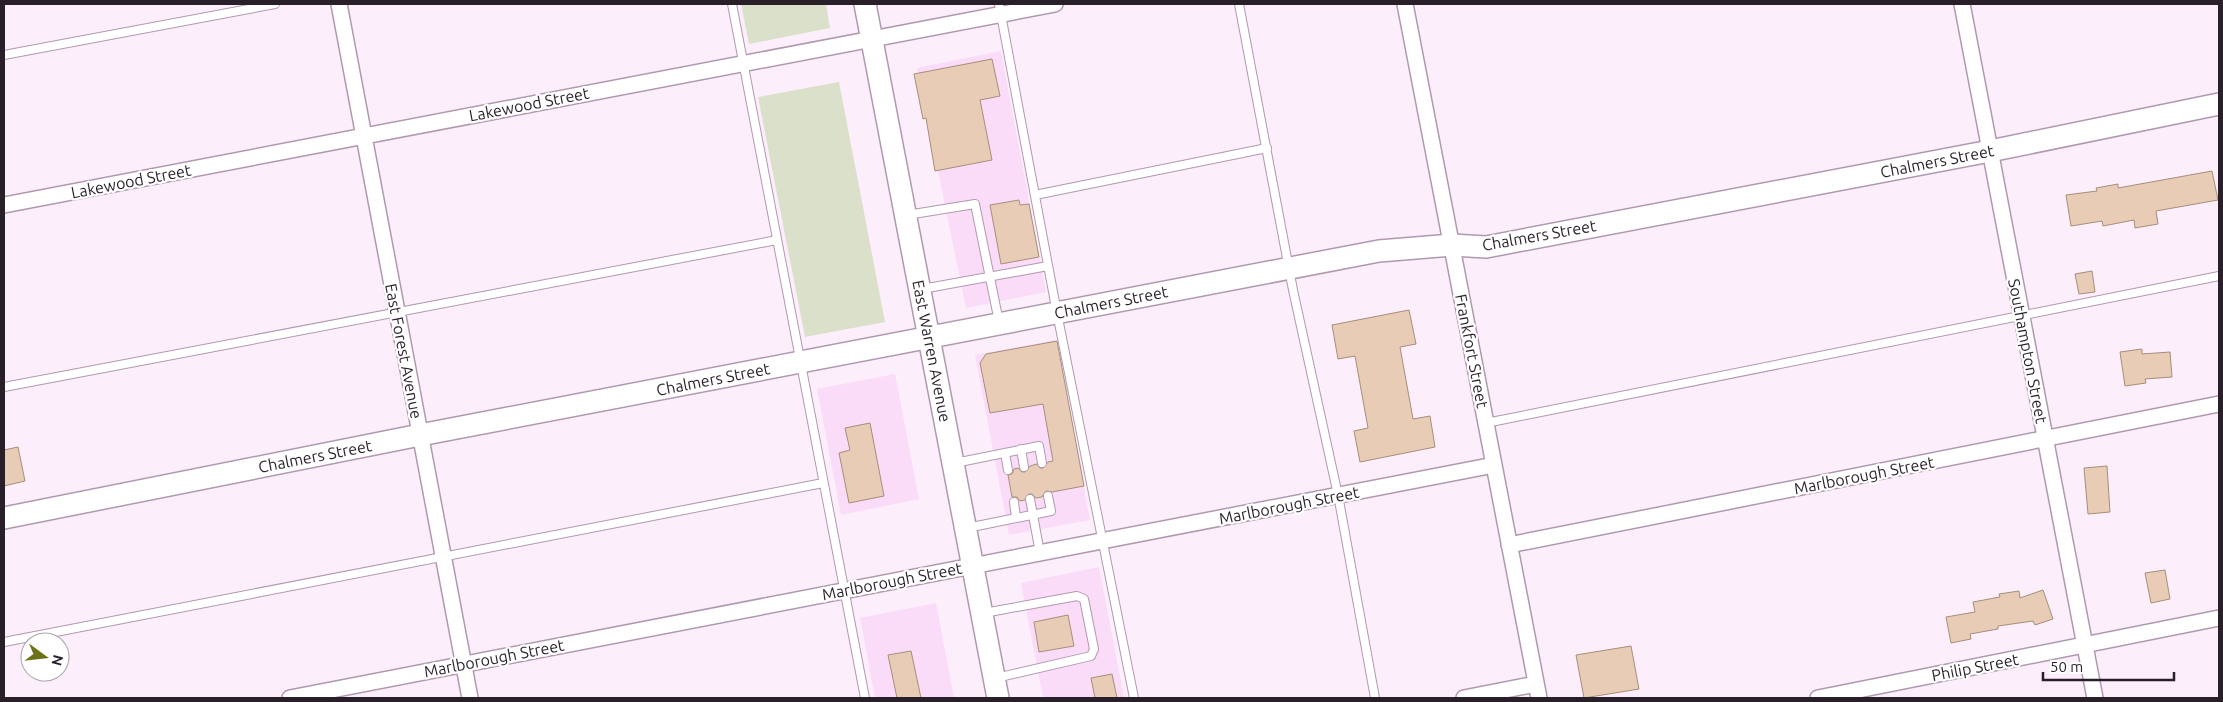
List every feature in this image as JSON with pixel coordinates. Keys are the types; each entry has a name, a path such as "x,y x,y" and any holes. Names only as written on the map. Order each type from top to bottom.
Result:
{"street":[{"name":"East Forest Avenue","path":"339,4 362,136 470,698"},
{"name":"East Warren Avenue","path":"865,4 996,688"},
{"name":"Lakewood Street","path":"4,205 872,39 1000,9 1055,4"},
{"name":"Frankfort Street","path":"1405,4 1538,691"},
{"name":"Southampton Street","path":"1962,4 2095,698"},
{"name":"Chalmers Street","path":"4,518 420,435 1379,250 1452,245 1486,247 1990,151 2219,104"},
{"name":"Marlborough Street","path":"1509,545 2219,404"},
{"name":"Marlborough Street","path":"290,698 1494,465"},
{"name":"Philip Street","path":"1818,698 2219,618"},
{"path":"1464,698 1538,691"}],"lane":[{"path":"4,56 275,4"},
{"path":"732,4 865,698"},
{"path":"1239,4 1289,268 1338,495 1375,698"},
{"path":"1000,9 1057,313 1134,698"},
{"path":"1035,195 1267,148"},
{"path":"905,215 975,204 1000,324"},
{"path":"4,387 777,240"},
{"path":"920,290 1048,266"},
{"path":"1486,423 2219,276"},
{"path":"953,463 1039,446 1042,464"},
{"path":"1021,449 1024,467"},
{"path":"1004,453 1008,470"},
{"path":"4,642 823,483"},
{"path":"966,529 1051,511 1048,496"},
{"path":"1030,499 1040,553"},
{"path":"1014,502 1016,518"},
{"path":"982,613 1076,596 1084,599 1094,649 1091,656 996,688"}],"shaded area":[{"path":"1001,51 1046,292 966,308 917,68"},
{"path":"1056,340 1090,520 1009,535 975,355"},
{"path":"895,374 919,499 841,515 817,389"},
{"path":"1099,567 1124,698 1043,698 1021,583"},
{"path":"936,603 954,698 875,698 860,618"}],"green space":[{"path":"741,4 826,4 830,28 749,44"},
{"path":"839,82 885,322 805,337 758,97"}],"building":[{"path":"992,59 1000,96 980,100 992,160 935,171 926,118 923,119 914,74"},
{"path":"2212,171 2218,200 2156,211 2158,224 2135,228 2134,220 2103,226 2102,221 2071,226 2066,195 2097,191 2096,188 2118,184 2118,188"},
{"path":"1019,200 1020,205 1029,204 1039,257 1001,264 990,205"},
{"path":"2092,271 2095,292 2079,294 2075,274"},
{"path":"1409,310 1416,344 1400,347 1413,419 1430,416 1435,447 1360,462 1354,431 1368,428 1355,356 1338,359 1332,325"},
{"path":"1057,341 1084,486 1052,492 1046,491 1042,497 1036,498 1029,494 1025,500 1020,501 1017,497 1012,497 1008,475 1012,474 1014,469 1018,468 1025,472 1030,466 1037,464 1040,468 1043,468 1048,462 1053,461 1043,404 990,413 980,363 986,354"},
{"path":"2142,349 2142,354 2170,352 2172,377 2145,379 2146,383 2125,386 2120,352"},
{"path":"870,423 884,496 849,503 839,453 850,450 845,428"},
{"path":"18,447 25,481 4,486 4,450"},
{"path":"2107,466 2110,512 2088,514 2084,468"},
{"path":"2165,570 2170,599 2151,603 2145,573"},
{"path":"2043,590 2053,619 2035,625 2033,621 1998,626 1998,629 1970,634 1971,639 1951,643 1946,617 1975,612 1973,602 2000,597 1999,594 2019,591 2020,598"},
{"path":"1068,615 1074,646 1039,652 1034,622"},
{"path":"1631,646 1639,689 1584,698 1576,655"},
{"path":"911,651 921,698 897,698 888,655"},
{"path":"1112,674 1117,698 1095,698 1091,678"}]}
